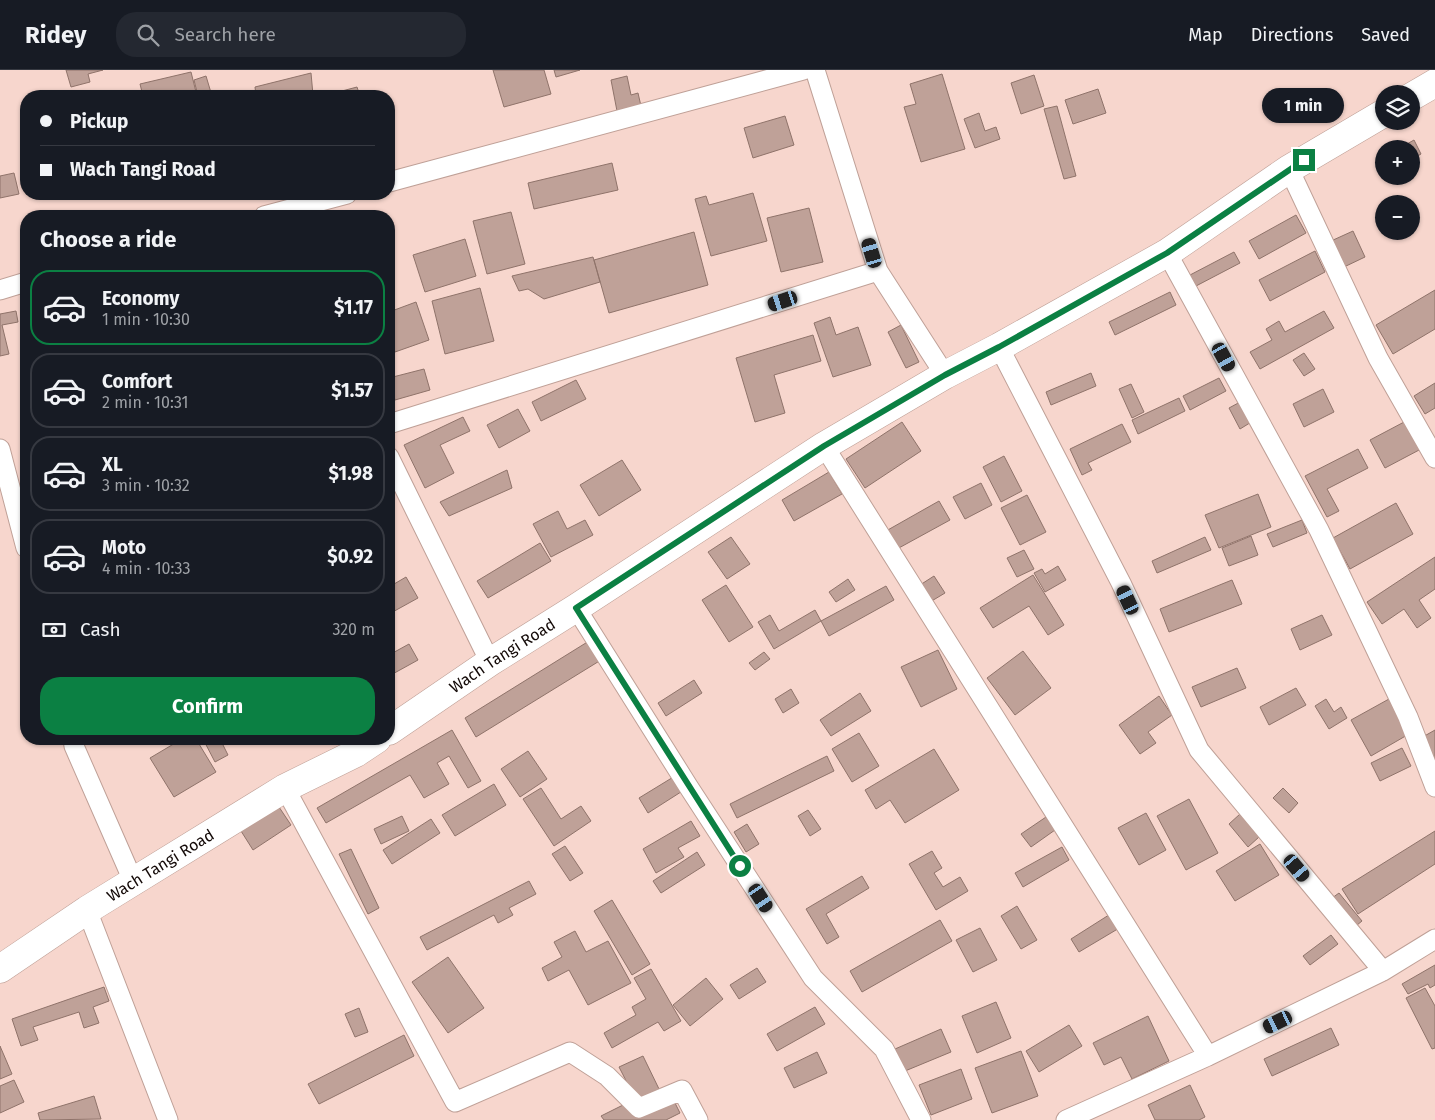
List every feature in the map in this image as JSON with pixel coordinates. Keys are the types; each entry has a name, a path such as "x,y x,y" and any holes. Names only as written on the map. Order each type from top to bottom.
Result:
{"main road":[{"path":"1420,92 1435,83"},
{"name":"Wach Tangi Road","path":"395,727 490,662 824,446 945,375 1167,253 1289,169 1375,118"},
{"name":"Wach Tangi Road","path":"0,969 87,910 134,883 285,788 359,745"}],"street":[{"path":"395,180 803,70"},
{"path":"815,70 878,271 945,375"},
{"path":"1289,169 1378,358 1435,458"},
{"path":"287,210 324,200"},
{"path":"1167,253 1319,530 1408,717 1435,787"},
{"path":"395,422 878,271"},
{"path":"0,290 20,284"},
{"path":"999,347 1120,583 1199,750 1383,971"},
{"path":"824,446 1208,1056"},
{"path":"0,449 20,525"},
{"path":"395,470 490,662"},
{"path":"576,608 688,786 813,978 884,1049 921,1120"},
{"path":"74,745 134,883"},
{"path":"285,788 455,1102 570,1052 607,1076 639,1108 682,1090 698,1120"},
{"path":"87,910 168,1120"},
{"path":"1066,1120 1208,1056 1383,971 1435,939"}],"building":[{"path":"66,70 103,70 88,74 90,82 71,87"},
{"path":"493,70 544,70 551,94 504,107"},
{"path":"554,70 580,70 556,77"},
{"path":"191,72 196,90 142,90 140,84"},
{"path":"311,73 313,90 255,90 255,87"},
{"path":"942,74 965,149 921,162 904,107 916,104 910,84"},
{"path":"1034,75 1044,106 1021,114 1011,83"},
{"path":"206,76 210,90 196,90 194,80"},
{"path":"627,76 631,95 638,93 641,106 617,111 611,80"},
{"path":"357,87 358,90 346,90"},
{"path":"1098,89 1106,113 1073,124 1065,100"},
{"path":"1057,106 1076,176 1064,179 1044,109"},
{"path":"979,113 985,131 996,127 1000,139 975,148 964,119"},
{"path":"785,116 794,145 753,158 744,128"},
{"path":"612,163 618,190 534,209 528,183"},
{"path":"14,173 19,194 0,198 0,176"},
{"path":"753,193 767,241 711,256 695,199 706,196 709,205"},
{"path":"809,208 823,262 781,272 767,218"},
{"path":"511,212 525,264 487,274 473,221"},
{"path":"1296,215 1306,233 1259,259 1249,241"},
{"path":"1353,231 1365,257 1344,267 1331,241"},
{"path":"694,232 708,285 609,313 594,260"},
{"path":"465,239 476,276 425,292 413,255"},
{"path":"1315,251 1325,272 1270,301 1259,280"},
{"path":"1234,252 1240,263 1196,286 1190,275"},
{"path":"593,257 600,282 544,299 528,289 519,291 512,276"},
{"path":"480,288 494,341 445,354 432,301"},
{"path":"1435,290 1435,329 1393,354 1376,325"},
{"path":"1170,292 1176,305 1115,335 1109,322"},
{"path":"416,302 429,340 395,352 395,310"},
{"path":"16,311 18,322 2,325 9,354 0,356 0,314"},
{"path":"1324,311 1334,328 1260,369 1250,352 1272,340 1266,329 1279,321 1285,332"},
{"path":"830,317 836,335 858,327 871,365 833,377 814,323"},
{"path":"901,325 919,362 906,368 888,332"},
{"path":"813,335 821,361 774,375 785,413 755,422 736,358"},
{"path":"1304,353 1315,369 1304,376 1293,360"},
{"path":"424,369 430,390 395,400 395,376"},
{"path":"1091,373 1096,386 1051,405 1046,392"},
{"path":"1219,378 1226,391 1190,410 1183,396"},
{"path":"576,380 586,399 541,421 532,402"},
{"path":"1435,383 1435,408 1425,414 1414,396"},
{"path":"1131,384 1144,412 1132,418 1119,389"},
{"path":"1323,389 1334,412 1304,427 1293,404"},
{"path":"1179,398 1185,411 1138,434 1132,420"},
{"path":"1242,401 1253,421 1240,429 1229,408"},
{"path":"518,409 530,431 499,448 487,425"},
{"path":"463,417 470,431 440,445 454,473 425,488 404,445"},
{"path":"1406,421 1421,449 1385,468 1370,440"},
{"path":"902,422 921,451 865,488 846,459"},
{"path":"1122,424 1131,442 1088,463 1092,470 1082,475 1070,449"},
{"path":"1358,449 1368,468 1327,489 1339,511 1327,517 1305,476"},
{"path":"1004,456 1022,491 1001,502 983,467"},
{"path":"622,460 641,490 599,516 580,485"},
{"path":"507,470 512,488 449,516 440,502"},
{"path":"829,472 842,494 794,521 782,500"},
{"path":"981,483 992,505 965,519 953,497"},
{"path":"1258,494 1271,527 1219,548 1205,515"},
{"path":"1027,495 1046,532 1020,545 1001,508"},
{"path":"939,501 950,520 897,549 886,531"},
{"path":"1396,503 1413,534 1350,569 1333,538"},
{"path":"558,511 567,529 585,520 593,535 551,557 533,524"},
{"path":"1302,520 1307,533 1273,547 1267,534"},
{"path":"1251,536 1258,555 1229,566 1222,548"},
{"path":"731,537 750,564 727,579 708,552"},
{"path":"1205,537 1211,550 1157,573 1152,561"},
{"path":"540,543 551,561 488,598 477,581"},
{"path":"1024,550 1034,569 1017,577 1007,558"},
{"path":"1435,557 1435,589 1419,600 1431,618 1417,628 1404,609 1382,624 1367,602"},
{"path":"1058,566 1066,580 1045,592 1034,573 1042,569 1045,574"},
{"path":"1033,575 1064,625 1048,635 1029,606 993,628 980,608"},
{"path":"934,576 945,593 930,602 920,585"},
{"path":"406,577 418,598 395,611 395,583"},
{"path":"848,579 855,590 836,602 829,592"},
{"path":"1232,580 1242,604 1169,632 1160,609"},
{"path":"726,585 753,627 729,642 702,600"},
{"path":"886,586 894,600 829,636 821,621"},
{"path":"815,610 821,621 774,649 758,622 770,615 779,631"},
{"path":"1322,615 1332,635 1300,650 1291,629"},
{"path":"589,641 601,660 476,737 465,718"},
{"path":"409,644 418,660 395,673 395,652"},
{"path":"938,650 957,689 921,707 901,667"},
{"path":"1023,651 1051,688 1015,715 987,678"},
{"path":"764,652 770,659 755,670 749,663"},
{"path":"1237,668 1246,688 1201,707 1192,687"},
{"path":"694,680 702,693 666,716 658,703"},
{"path":"1296,688 1306,705 1269,725 1260,707"},
{"path":"791,689 799,703 783,713 775,699"},
{"path":"860,693 871,711 831,736 820,720"},
{"path":"1159,696 1172,715 1148,732 1156,743 1140,754 1119,725"},
{"path":"1326,699 1334,712 1341,707 1347,718 1329,729 1315,706"},
{"path":"1389,699 1409,734 1371,756 1351,720"},
{"path":"452,730 481,781 468,788 449,756 437,763 449,784 424,798 410,775 326,823 317,808"},
{"path":"1435,730 1435,776 1421,738"},
{"path":"859,733 879,766 852,782 832,749"},
{"path":"172,745 200,745 216,772 174,797 150,758"},
{"path":"206,745 223,745 228,755 215,762"},
{"path":"1402,748 1411,766 1380,781 1371,763"},
{"path":"934,749 959,790 905,823 890,800 876,809 865,790"},
{"path":"528,751 547,779 520,797 501,769"},
{"path":"827,756 834,771 737,818 730,804"},
{"path":"675,776 684,790 648,813 639,798"},
{"path":"494,784 506,805 455,836 442,815"},
{"path":"541,788 561,819 581,806 591,821 554,846 523,799"},
{"path":"1283,788 1298,803 1289,813 1273,798"},
{"path":"1189,799 1218,853 1186,870 1157,816"},
{"path":"279,807 291,825 253,850 241,831"},
{"path":"808,810 821,829 810,836 798,816"},
{"path":"1146,813 1166,850 1139,865 1118,828"},
{"path":"1240,814 1259,837 1248,847 1229,824"},
{"path":"402,816 409,831 381,844 374,829"},
{"path":"1046,817 1055,830 1031,847 1021,834"},
{"path":"431,819 440,833 392,864 383,850"},
{"path":"691,821 700,836 678,848 684,857 656,873 643,849"},
{"path":"747,824 759,844 746,852 734,832"},
{"path":"1435,831 1435,864 1358,914 1342,889"},
{"path":"1260,844 1279,875 1235,901 1216,871"},
{"path":"565,846 583,873 570,881 552,854"},
{"path":"1062,847 1069,860 1023,887 1015,873"},
{"path":"351,849 379,908 368,914 339,854"},
{"path":"932,851 942,868 934,873 943,887 960,877 968,891 936,910 909,864"},
{"path":"697,852 705,865 661,893 653,881"},
{"path":"862,876 869,888 826,914 839,937 827,944 806,909"},
{"path":"529,881 536,894 509,908 513,915 498,923 494,915 427,950 420,937"},
{"path":"1339,893 1362,921 1351,930 1328,901"},
{"path":"612,900 650,964 632,975 594,911"},
{"path":"1017,906 1037,940 1021,949 1001,916"},
{"path":"1112,913 1121,927 1079,952 1071,939"},
{"path":"940,920 952,941 862,992 850,971"},
{"path":"980,928 997,960 973,972 956,940"},
{"path":"575,931 586,952 608,941 631,983 588,1005 569,970 548,981 542,968 562,957 554,942"},
{"path":"1331,935 1338,944 1310,965 1303,956"},
{"path":"448,957 484,1008 448,1033 412,982"},
{"path":"1435,965 1435,985 1430,988 1428,984 1408,994 1402,984"},
{"path":"757,968 766,982 739,999 730,985"},
{"path":"651,969 681,1021 664,1031 658,1022 612,1048 604,1033 636,1015 632,1007 646,999 634,978"},
{"path":"706,978 723,999 690,1026 673,1005"},
{"path":"104,987 109,1001 93,1007 99,1023 84,1028 79,1012 33,1027 38,1040 21,1046 12,1019"},
{"path":"1425,988 1435,1006 1435,1048 1432,1049 1406,998"},
{"path":"996,1002 1011,1038 977,1053 962,1016"},
{"path":"815,1007 825,1024 777,1051 767,1034"},
{"path":"359,1008 368,1032 355,1037 345,1014"},
{"path":"1148,1016 1169,1061 1132,1079 1121,1057 1104,1065 1093,1043"},
{"path":"1069,1025 1082,1046 1039,1072 1026,1051"},
{"path":"1331,1028 1339,1045 1272,1076 1264,1059"},
{"path":"941,1029 951,1052 905,1071 895,1049"},
{"path":"404,1035 414,1056 319,1104 308,1084"},
{"path":"0,1046 12,1074 0,1079"},
{"path":"1021,1051 1038,1096 992,1113 975,1068"},
{"path":"817,1052 827,1073 794,1088 784,1068"},
{"path":"643,1056 660,1091 637,1102 619,1067"},
{"path":"961,1069 972,1099 931,1115 919,1085"},
{"path":"14,1080 24,1102 0,1113 0,1086"},
{"path":"1190,1085 1205,1117 1199,1120 1155,1120 1148,1105"},
{"path":"94,1096 101,1119 40,1120 38,1113"},
{"path":"673,1099 680,1113 666,1120 604,1120 601,1116 629,1102 636,1117"}],"route":[{"path":"740,866 576,608 824,446 945,375 1167,253 1304,160"}]}
